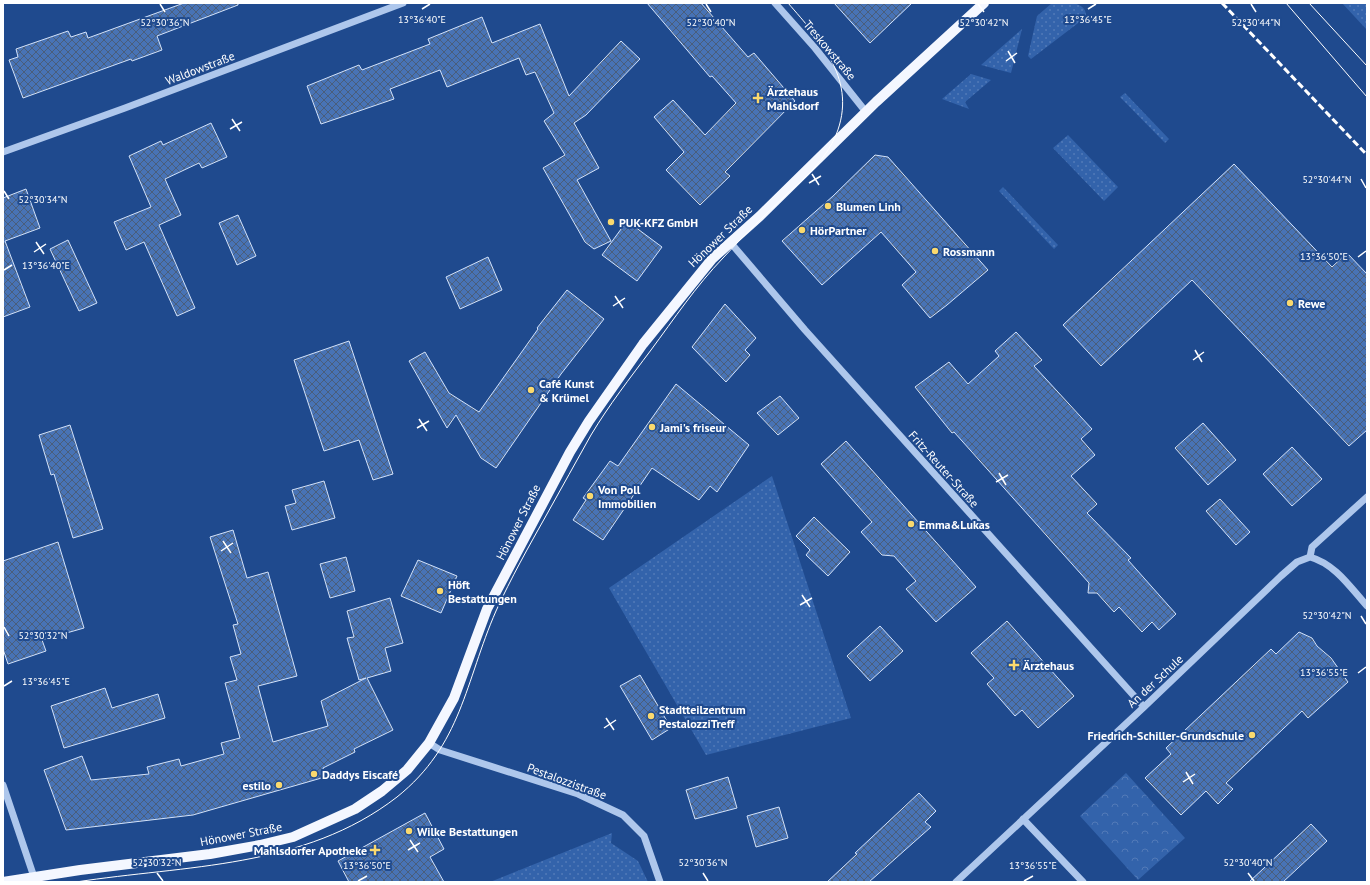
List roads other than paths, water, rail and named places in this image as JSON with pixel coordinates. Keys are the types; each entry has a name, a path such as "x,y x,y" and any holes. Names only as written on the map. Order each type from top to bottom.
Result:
{"main road":[{"name":"Hönower Straße","path":"3,882 217,853 293,837 355,808 382,791 407,770 429,743 454,698 487,609 570,452 585,427 643,344 708,264 730,242 775,201 866,112 984,3"}],"street":[{"name":"Waldowstraße","path":"3,152 125,108 403,3"},
{"name":"Treskowstraße","path":"776,3 866,112"},
{"name":"Fritz-Reuter-Straße","path":"730,242 810,336 1144,707"},
{"path":"1367,496 1312,547 1310,557 1323,561 1335,571 1367,606"},
{"name":"An der Schule","path":"956,882 1144,707 1286,571 1297,562 1310,557"},
{"name":"Pestalozzistraße","path":"429,743 440,750 578,794 599,802 623,815 644,836 660,882"},
{"path":"3,785 34,877"},
{"path":"1023,819 1083,882"}],"tram line":[{"path":"76,882 201,867 284,851 323,838 361,821 397,797 419,777 436,756 449,734 496,611 514,574 585,445 612,402 713,269 746,234 815,167 832,144 842,115 842,97 839,80 833,63 823,47 813,32 788,3"},
{"path":"1286,3 1367,97"},
{"path":"1309,3 1367,66"}],"railway":[{"path":"1222,3 1367,155"}],"place":[{"name":"Ärztehaus Mahlsdorf","path":"758,98"},
{"name":"Blumen Linh","path":"828,206"},
{"name":"PUK-KFZ GmbH","path":"611,222"},
{"name":"HörPartner","path":"802,230"},
{"name":"Rossmann","path":"935,251"},
{"name":"Rewe","path":"1290,303"},
{"name":"Café Kunst & Krümel","path":"531,390"},
{"name":"Jami's friseur","path":"652,427"},
{"name":"Von Poll Immobilien","path":"590,496"},
{"name":"Emma&Lukas","path":"911,524"},
{"name":"Höft Bestattungen","path":"440,591"},
{"name":"Ärztehaus","path":"1014,665"},
{"name":"Stadtteilzentrum PestalozziTreff","path":"651,716"},
{"name":"Friedrich-Schiller-Grundschule","path":"1252,735"},
{"name":"Daddys Eiscafé","path":"314,774"},
{"name":"estilo","path":"279,785"},
{"name":"Wilke Bestattungen","path":"409,831"},
{"name":"Mahlsdorfer Apotheke","path":"375,850"}]}
